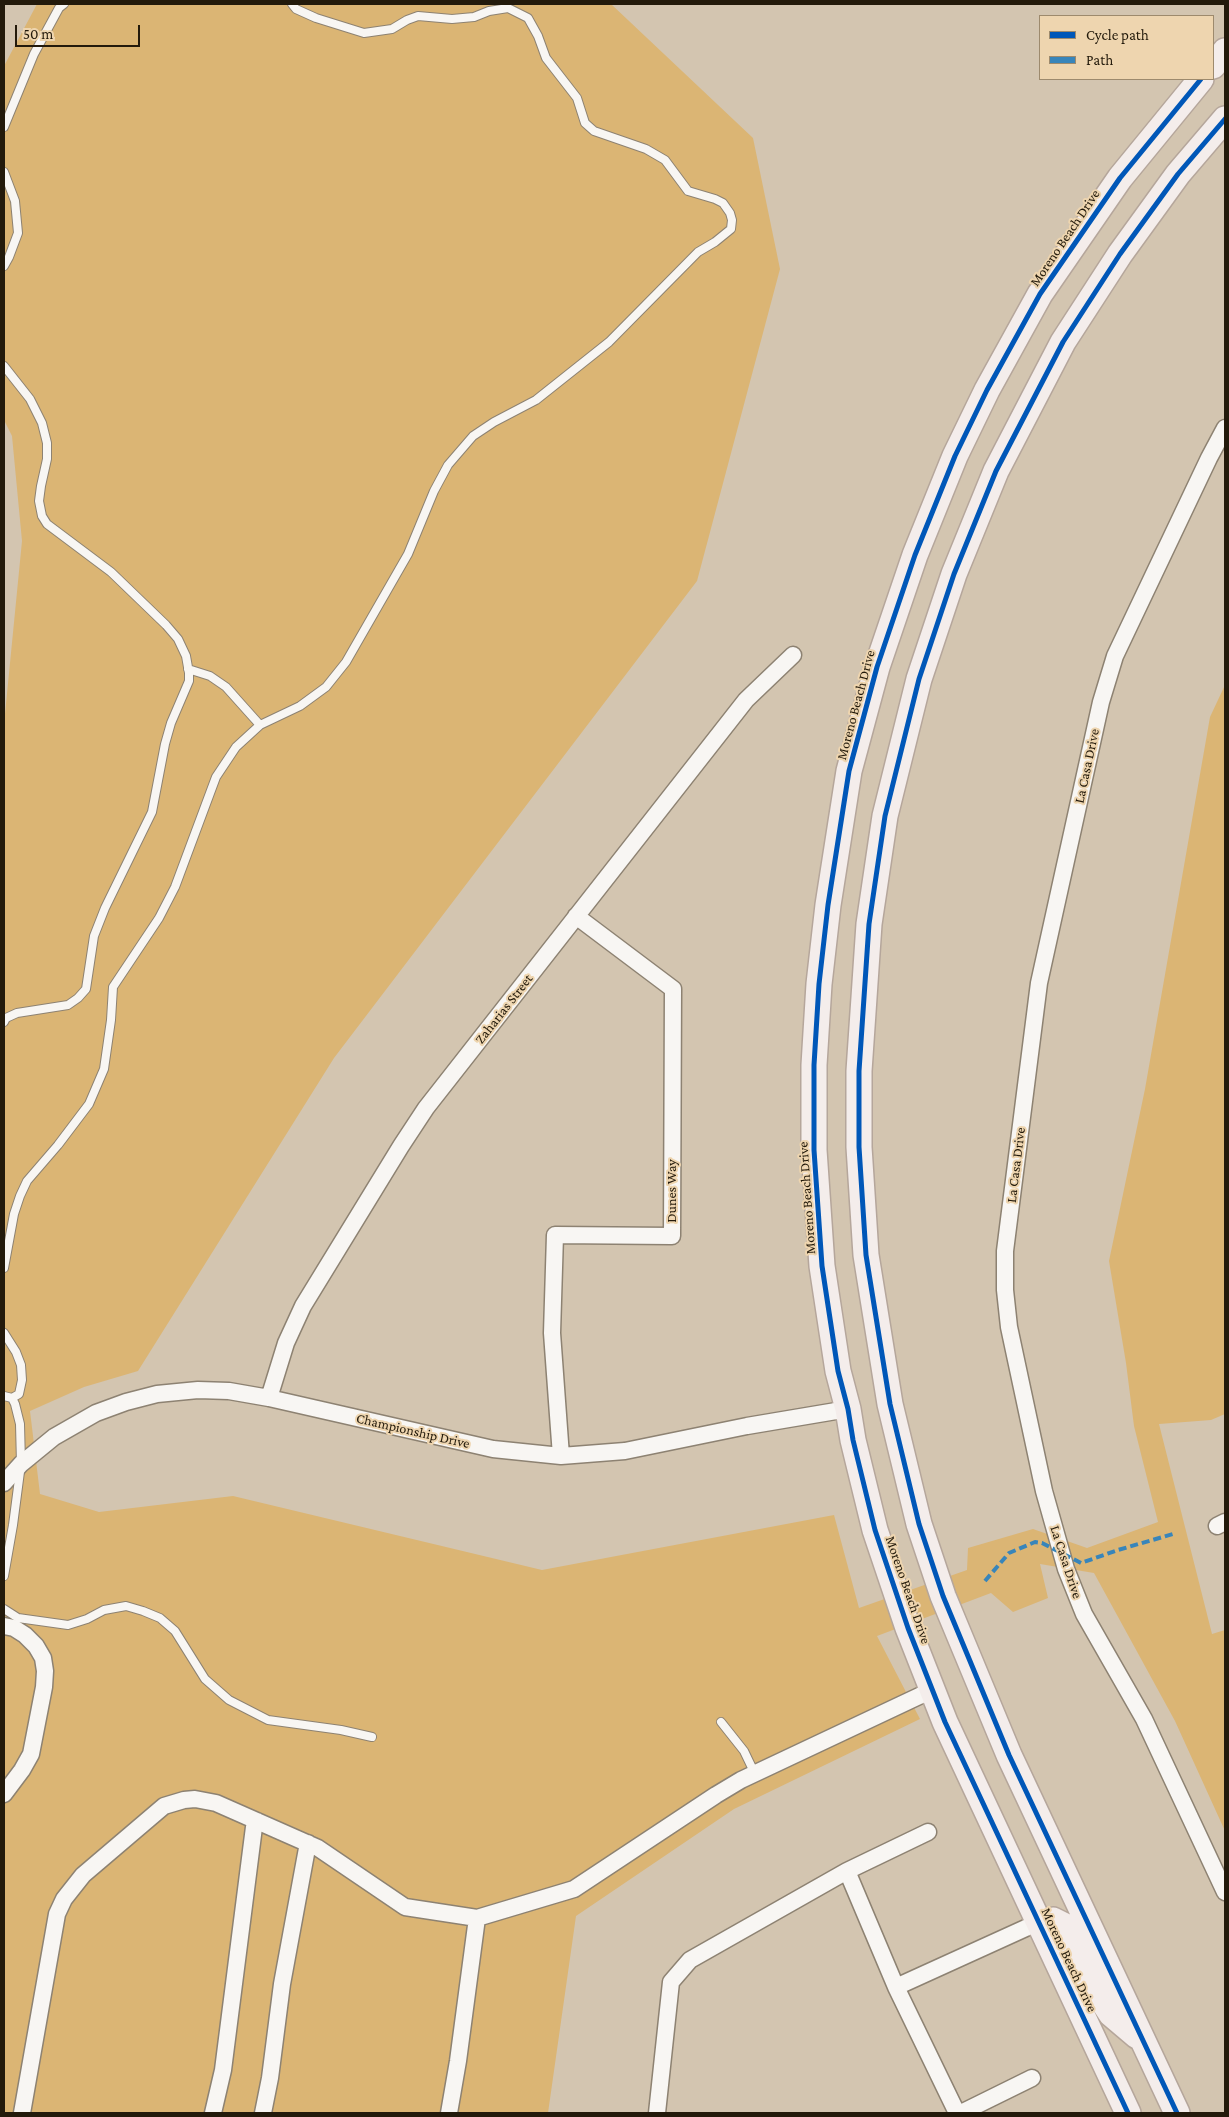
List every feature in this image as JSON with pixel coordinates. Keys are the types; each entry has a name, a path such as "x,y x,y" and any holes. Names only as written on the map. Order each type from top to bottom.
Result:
{"main road":[{"path":"1214,65 1225,51"},
{"name":"Moreno Beach Drive","path":"1128,2113 945,1722 908,1628 875,1530 838,1371 822,1266 814,1150 814,1065 819,984 828,905 849,771 874,677 915,555 955,456 987,390 1040,294 1115,185 1166,119 1200,80"},
{"path":"1177,2113 1009,1755 943,1596 920,1524 890,1404 866,1255 858,1147 859,1071 868,924 885,816 919,679 954,574 996,471 1063,342 1120,254 1172,182 1225,119"},
{"path":"848,1409 890,1404"},
{"path":"1039,1922 1053,1920 1064,1926 1075,1941 1100,1998 1111,2014 1143,2041"}],"street":[{"name":"La Casa Drive","path":"1225,428 1208,458 1115,656 1100,702 1039,983 1008,1232 1005,1280 1009,1328 1044,1490 1066,1569 1084,1614 1144,1719 1225,1892"},
{"name":"Zaharias Street","path":"269,1398 286,1343 304,1306 426,1108 746,700 794,655"},
{"name":"Dunes Way","path":"561,1456 552,1333 555,1235 672,1236 673,989 576,916"},
{"name":"Championship Drive","path":"4,1483 21,1464 54,1437 75,1424 126,1402 157,1394 198,1390 229,1391 269,1398 493,1449 561,1456 625,1451 748,1426 848,1409"},
{"path":"4,1626 14,1628 25,1635 36,1646 43,1658 45,1672 44,1688 31,1754 4,1794"},
{"path":"22,2113 57,1914 73,1887 83,1875 164,1806 174,1802 195,1799 216,1803 318,1848 405,1907 476,1918 574,1889 716,1795 755,1774 932,1690"},
{"path":"213,2113 223,2070 254,1827 257,1821"},
{"path":"657,2113 671,1982 690,1960 847,1871 928,1832"},
{"path":"263,2113 270,2078 282,1984 308,1844"},
{"path":"847,1871 896,1987 957,2113"},
{"path":"449,2113 458,2060 476,1918"},
{"path":"896,1987 1039,1922"},
{"path":"962,2113 1032,2078"}],"lane":[{"path":"4,127 34,54 59,8 64,4"},
{"path":"4,1268 14,1214 27,1181 58,1145 89,1104 104,1069 111,1020 113,987 159,918 175,887 216,777 236,746 260,725 300,706 326,687 346,662 408,554 434,491 448,465 473,436 494,422 536,400 609,342 698,252 726,234 730,229 732,220 730,213 723,203 688,191 665,160 646,149 594,130 586,123 577,98 546,58 538,36 528,18 508,8 488,11 474,17 452,19 418,16 406,20 392,29 364,33 316,18 296,9 292,4"},
{"path":"4,172 15,201 18,233 4,266"},
{"path":"4,366 30,400 42,423 47,443 47,459 41,486 42,516 47,524 111,572 178,639 186,656 189,681 171,723 165,744 152,812 105,908 94,936 86,989 68,1005 17,1013 6,1018 4,1022"},
{"path":"188,669 210,676 226,687 260,725"},
{"path":"4,1333 16,1352 21,1365 22,1380 20,1394 8,1397"},
{"path":"4,1576 21,1464 20,1424 16,1404 8,1397"},
{"path":"4,1609 18,1618 68,1625 87,1619 104,1610 126,1606 143,1611 160,1618 176,1631 205,1679 228,1700 268,1720 341,1730 372,1737"},
{"path":"721,1722 744,1752 755,1774"}],"shaded area":[{"path":"37,4 611,4 753,138 780,269 697,581 334,1058 138,1371 84,1387 30,1411 40,1494 99,1512 233,1496 542,1570 834,1515 859,1608 967,1570 968,1548 1033,1529 1087,1548 1158,1522 1134,1426 1126,1363 1109,1261 1145,1089 1210,717 1225,685 1225,1414 1211,1420 1159,1424 1212,1634 1225,1630 1225,1831 1175,1721 1094,1573 1040,1564 1048,1598 1013,1612 991,1593 877,1636 920,1719 734,1809 576,1916 548,2113 4,2113 4,724 22,541 12,436 4,420 4,66"}],"marked path":[{"path":"985,1581 1009,1553 1035,1542 1042,1543 1081,1563 1173,1534"}],"cycle path":[{"path":"1128,2113 945,1722 908,1628 875,1530 838,1371 822,1266 814,1150 814,1065 819,984 828,905 849,771 877,667 915,555 955,456 987,390 1040,294 1120,178 1200,80"},
{"path":"1177,2113 1009,1755 943,1596 919,1524 890,1404 866,1255 859,1147 859,1071 869,924 885,816 919,679 954,574 996,471 1063,342 1120,254 1178,174 1225,119"}]}
